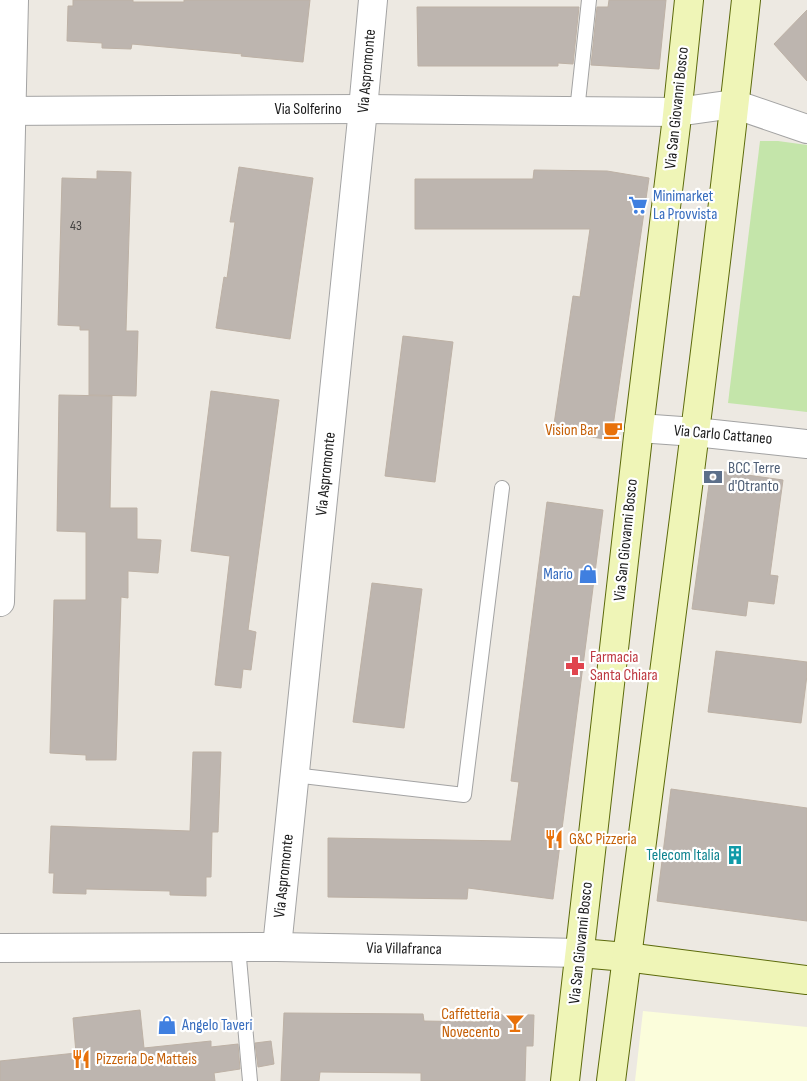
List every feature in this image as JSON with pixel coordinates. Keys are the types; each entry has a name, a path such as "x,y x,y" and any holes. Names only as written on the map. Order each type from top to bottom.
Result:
{"street":[{"path":"0,602 5,111 14,0"},
{"name":"Via Aspromonte","path":"276,947 373,0"},
{"name":"Via San Giovanni Bosco","path":"565,1081 690,0"},
{"path":"610,1081 695,432 746,0"},
{"path":"677,112 734,104 807,129"},
{"name":"Via Solferino","path":"5,111 363,109 677,112"},
{"name":"Via Carlo Cattaneo","path":"639,428 807,444"},
{"name":"Via Villafranca","path":"0,948 276,947 580,953 807,980"}],"lane":[{"path":"577,111 589,0"},
{"path":"294,775 464,795 502,488"},
{"path":"238,947 250,1081"}],"shaded area":[{"path":"643,1011 807,1027 807,1081 635,1081"}],"green space":[{"path":"760,141 778,141 807,145 807,412 728,403"}],"building":[{"path":"73,0 184,2 184,0 310,0 303,62 241,56 242,54 132,44 131,49 102,48 102,43 67,41 68,6 73,6"},
{"path":"609,0 666,0 659,69 591,65 597,7 608,7"},
{"path":"417,7 579,7 573,64 558,63 558,66 418,66"},
{"path":"807,10 807,81 774,44"},
{"path":"239,167 313,178 290,339 216,328 224,277 227,278 235,222 230,222"},
{"path":"534,170 607,171 649,178 611,440 553,431 573,296 580,297 590,229 415,229 415,179 533,179"},
{"path":"97,171 131,172 126,331 138,331 136,396 89,395 89,330 80,330 80,326 58,325 62,178 97,179"},
{"path":"403,336 453,342 435,482 385,476"},
{"path":"211,391 279,400 248,630 256,632 251,670 243,669 241,688 215,685 230,556 191,551"},
{"path":"59,395 112,396 110,508 137,508 137,539 161,540 158,573 128,571 128,598 121,597 116,760 86,760 86,755 50,753 54,600 86,600 86,532 57,531"},
{"path":"711,470 783,480 770,575 778,576 774,604 748,601 746,616 692,609"},
{"path":"547,502 603,510 553,899 468,888 467,899 328,897 328,838 511,841 519,782 511,781"},
{"path":"372,583 422,589 404,728 353,722"},
{"path":"716,651 807,662 801,723 708,712"},
{"path":"193,752 221,752 218,832 212,832 211,877 206,877 206,896 170,895 170,891 86,889 86,894 53,893 54,873 49,873 51,826 190,831"},
{"name":"Telecom Italia","path":"671,789 807,808 807,921 657,901"},
{"path":"140,1010 144,1048 211,1041 211,1047 238,1044 240,1069 214,1073 215,1081 0,1081 0,1061 76,1053 73,1018"},
{"path":"284,1013 423,1014 424,1021 479,1022 479,1014 534,1015 533,1046 526,1046 525,1081 421,1081 421,1073 320,1072 319,1081 281,1081"},
{"path":"271,1041 274,1064 258,1067 255,1043"}],"place":[{"name":"Minimarket La Provvista","path":"638,205"},
{"name":"Vision Bar","path":"613,430"},
{"name":"BCC Terre d'Otranto","path":"713,477"},
{"name":"Mario","path":"588,574"},
{"name":"Farmacia Santa Chiara","path":"575,666"},
{"name":"G&C Pizzeria","path":"554,839"},
{"name":"Telecom Italia","path":"735,855"},
{"name":"Caffetteria Novecento","path":"515,1023"},
{"name":"Angelo Taveri","path":"167,1025"},
{"name":"Pizzeria De Matteis","path":"81,1059"}]}
